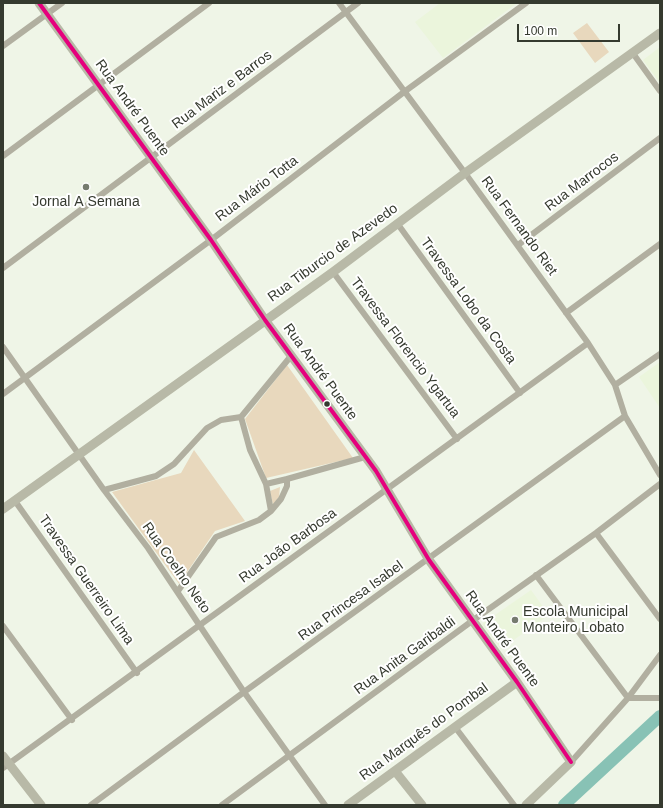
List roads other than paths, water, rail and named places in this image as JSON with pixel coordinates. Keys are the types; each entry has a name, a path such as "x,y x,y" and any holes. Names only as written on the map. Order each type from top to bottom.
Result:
{"main road":[{"name":"Rua André Puente","path":"39,3 211,240 265,320 365,457 387,489 429,560 517,682 571,762"},
{"name":"Rua Tiburcio de Azevedo","path":"3,509 333,272 465,172 660,33"},
{"name":"Rua Marquês do Pombal","path":"348,805 517,682"},
{"path":"3,756 6,766 41,805"},
{"path":"526,805 571,762"},
{"path":"395,771 422,805"}],"street":[{"path":"3,46 62,3"},
{"path":"3,156 208,3"},
{"name":"Rua Fernando Riet","path":"340,3 404,92 465,172 588,343 615,385 625,416 660,475"},
{"name":"Rua Mariz e Barros","path":"3,268 358,3"},
{"name":"Rua Mário Totta","path":"3,394 211,240 404,92 526,3"},
{"path":"632,52 660,91"},
{"name":"Rua Marrocos","path":"518,245 660,138"},
{"name":"Travessa Lobo da Costa","path":"397,224 520,393"},
{"path":"566,313 660,244"},
{"name":"Travessa Florencio Ygartua","path":"333,272 457,439"},
{"name":"Rua João Barbosa","path":"6,766 72,720 588,343"},
{"name":"Rua Coelho Neto","path":"3,347 26,377 78,454 178,591 244,692 325,805"},
{"path":"615,385 660,354"},
{"path":"104,490 156,476 174,464 207,428 221,420 241,417 291,356"},
{"name":"Rua Princesa Isabel","path":"91,805 244,692 429,560 625,416"},
{"path":"241,417 250,450 266,484 272,511"},
{"path":"266,484 365,457"},
{"path":"178,591 216,537 259,520 272,511 287,486 287,479"},
{"name":"Rua Anita Garibaldi","path":"222,805 472,621 596,533 660,484"},
{"name":"Travessa Guerreiro Lima","path":"15,501 137,672"},
{"path":"596,533 660,619"},
{"path":"536,575 628,698"},
{"path":"3,626 72,720"},
{"path":"571,762 628,698 660,655"},
{"path":"628,698 660,698"},
{"path":"455,727 514,805"}],"waterway":[{"path":"564,805 660,716"}],"place":[{"name":"Jornal A Semana","path":"86,187"},
{"name":"Escola Municipal Monteiro Lobato","path":"515,620"}]}
